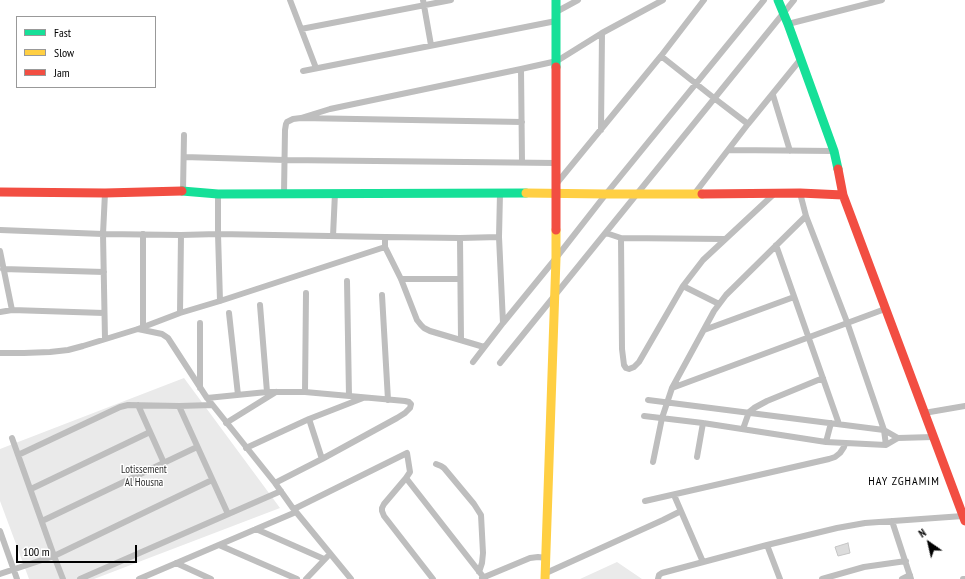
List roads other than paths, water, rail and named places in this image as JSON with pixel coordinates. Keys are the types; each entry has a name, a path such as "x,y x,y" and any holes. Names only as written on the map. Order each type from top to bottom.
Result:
{"street":[{"path":"290,0 316,68"},
{"path":"301,29 423,3 451,0"},
{"path":"556,0 556,258 545,576 681,512"},
{"path":"303,70 431,45 556,16 578,0"},
{"path":"284,193 286,124 290,120 357,103 557,61 602,33 663,0"},
{"path":"557,183 661,56 704,0"},
{"path":"473,362 606,194 764,0"},
{"path":"658,579 659,575 662,573 837,528 865,523 892,521 964,519 962,505 933,437 843,194 834,151 778,0"},
{"path":"500,363 555,293 606,233 794,0"},
{"path":"788,24 882,0"},
{"path":"423,3 431,45"},
{"path":"601,130 602,33"},
{"path":"661,56 748,124"},
{"path":"695,193 800,60"},
{"path":"521,69 522,162"},
{"path":"773,95 790,151"},
{"path":"302,118 522,122"},
{"path":"184,135 184,191"},
{"path":"729,150 834,151"},
{"path":"184,157 285,160 556,163"},
{"path":"0,192 105,193 184,191 218,194 843,194"},
{"path":"105,193 103,234 105,339"},
{"path":"333,236 335,193"},
{"path":"500,193 499,237 503,323"},
{"path":"621,238 622,349 624,365 629,369 634,367 639,362 683,286 702,260 775,193"},
{"path":"800,193 806,216 847,322 884,430 886,445"},
{"path":"218,194 220,301"},
{"path":"653,462 662,418 672,388 719,304 726,294 806,216"},
{"path":"0,230 103,234 218,234 460,238 499,237"},
{"path":"606,233 621,238 726,239"},
{"path":"140,328 143,234"},
{"path":"180,313 181,235"},
{"path":"385,237 385,247 401,279 417,320 421,325 430,331 484,347"},
{"path":"460,238 461,340"},
{"path":"776,246 839,424"},
{"path":"0,353 68,350 140,328 180,313 385,247"},
{"path":"0,251 12,310"},
{"path":"4,269 104,272"},
{"path":"401,279 460,279"},
{"path":"347,281 349,396"},
{"path":"683,286 719,304"},
{"path":"306,293 306,392"},
{"path":"382,295 388,400"},
{"path":"704,330 794,297"},
{"path":"260,305 267,392"},
{"path":"672,388 885,308"},
{"path":"0,312 12,310 104,313"},
{"path":"229,313 238,395"},
{"path":"200,323 200,388"},
{"path":"140,328 162,334 168,338 207,398 350,579"},
{"path":"743,429 749,412 754,408 767,401 823,378"},
{"path":"207,398 267,392 306,392 405,401 411,404 410,408 397,418 275,483"},
{"path":"226,422 276,392"},
{"path":"246,448 309,418 364,398"},
{"path":"648,400 884,430 898,438"},
{"path":"18,455 110,410 128,405 178,406 212,404"},
{"path":"138,405 164,463"},
{"path":"178,406 228,514"},
{"path":"924,413 965,406"},
{"path":"644,416 703,423 826,442 886,445 898,438 933,437"},
{"path":"309,418 322,459"},
{"path":"697,457 703,423"},
{"path":"826,442 831,423"},
{"path":"31,489 150,432"},
{"path":"12,438 63,579"},
{"path":"645,501 829,460 840,453 844,447 844,443"},
{"path":"42,521 197,447"},
{"path":"139,579 295,511 407,453 410,472 384,504 382,511 384,516 433,579"},
{"path":"436,464 444,468 474,504 481,515 483,554 482,577"},
{"path":"406,478 482,577"},
{"path":"0,574 54,556 212,480"},
{"path":"80,579 281,491"},
{"path":"674,495 703,562"},
{"path":"892,521 911,577 902,579"},
{"path":"256,529 324,559"},
{"path":"0,531 17,579"},
{"path":"219,545 297,579"},
{"path":"767,545 780,579"},
{"path":"0,554 7,552"},
{"path":"306,579 324,559 330,555"},
{"path":"482,577 530,558 546,558"},
{"path":"822,579 864,568 906,562"},
{"path":"176,563 211,579"}],"district":[{"name":"HAY ZGHAMIM","path":"904,482"}],"park label":[{"name":"Lotissement Al Housna","path":"144,476"}]}
